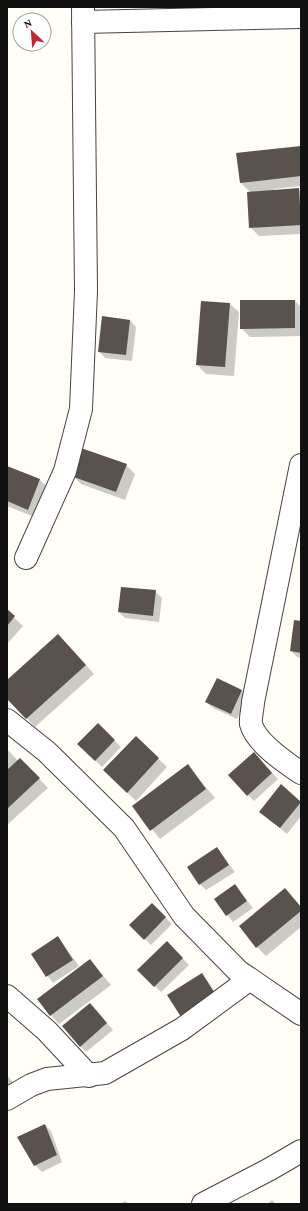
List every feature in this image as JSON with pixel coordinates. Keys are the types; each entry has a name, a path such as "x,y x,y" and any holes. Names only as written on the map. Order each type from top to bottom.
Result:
{"street":[{"path":"26,558 65,471 81,409 86,291 83,15 301,17"},
{"path":"301,465 253,702 252,724 263,742 279,758 301,773"},
{"path":"7,720 47,752 124,828 184,916 238,971 301,1014"},
{"path":"7,1099 31,1085 47,1079 105,1074 182,1029 250,979"},
{"path":"7,996 60,1045 89,1076"},
{"path":"47,1079 60,1045"},
{"path":"203,1204 301,1151"}],"building":[{"path":"301,146 301,176 240,183 236,153"},
{"path":"299,188 301,225 249,228 247,192"},
{"path":"240,300 295,300 295,328 240,329"},
{"path":"201,301 230,303 225,367 196,365"},
{"path":"102,316 130,320 126,355 98,352"},
{"path":"81,448 127,464 116,492 71,476"},
{"path":"7,466 40,479 28,510 7,501"},
{"path":"121,587 156,590 153,616 118,612"},
{"path":"7,609 15,616 7,626"},
{"path":"294,620 301,621 301,653 290,651"},
{"path":"58,634 86,665 26,719 7,699 7,680"},
{"path":"217,678 242,690 231,714 205,702"},
{"path":"98,723 115,740 95,761 77,744"},
{"path":"136,736 159,758 127,793 103,770"},
{"path":"254,752 272,773 247,796 228,775"},
{"path":"20,758 40,778 7,809 7,770"},
{"path":"188,764 206,789 150,831 132,806"},
{"path":"281,784 301,802 280,828 259,812"},
{"path":"217,847 229,865 199,885 187,867"},
{"path":"235,884 247,901 226,916 214,899"},
{"path":"285,888 301,907 301,911 256,948 239,926"},
{"path":"152,903 166,917 144,940 129,925"},
{"path":"58,936 73,960 46,977 31,954"},
{"path":"167,941 183,958 154,987 137,970"},
{"path":"90,959 103,976 50,1016 37,999"},
{"path":"202,973 216,995 181,1017 167,995"},
{"path":"90,1003 107,1023 80,1047 62,1026"},
{"path":"45,1124 57,1155 34,1166 17,1137"}]}
